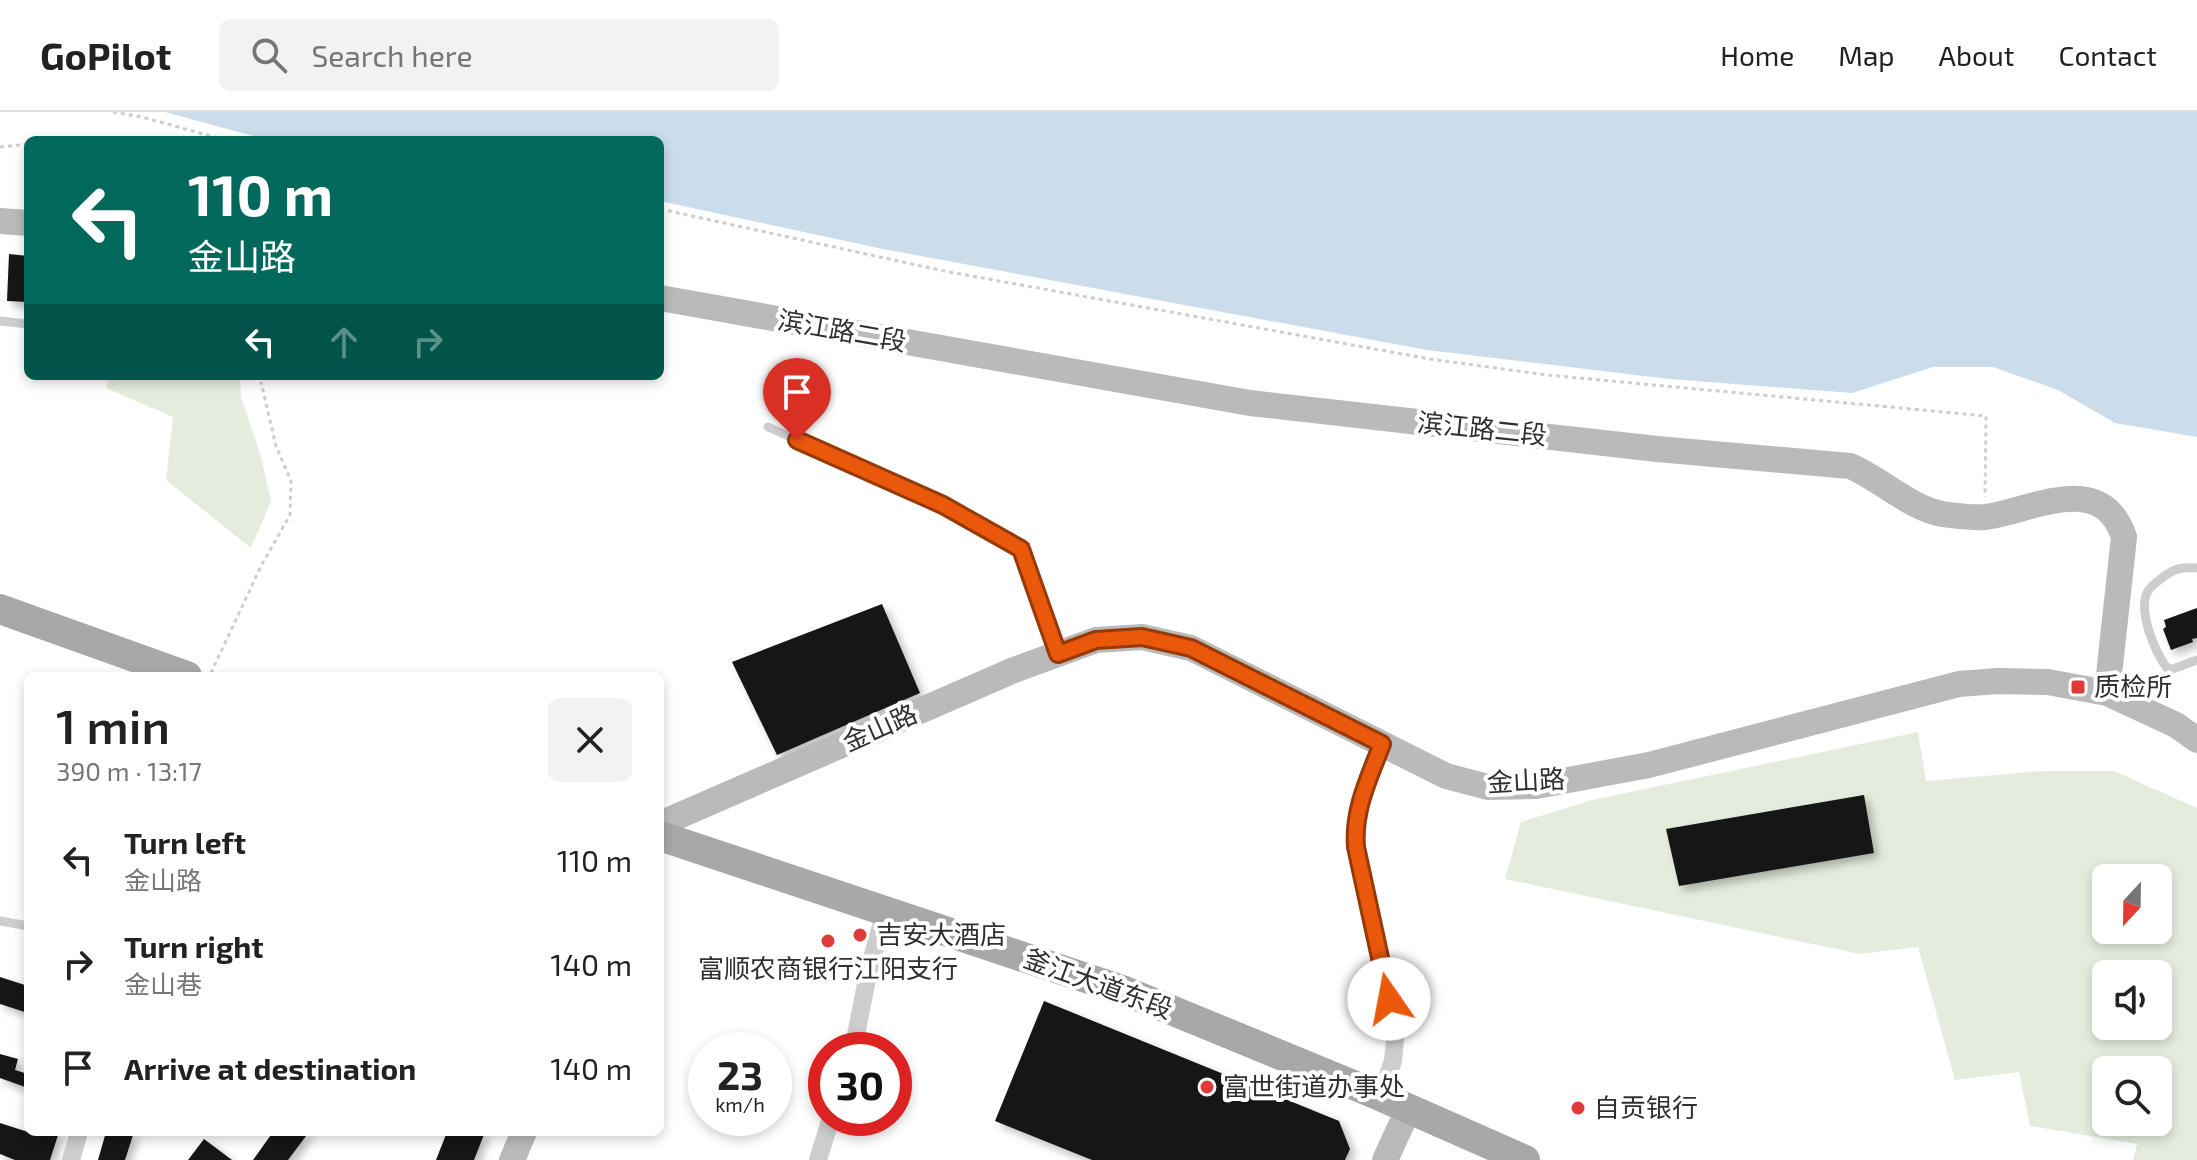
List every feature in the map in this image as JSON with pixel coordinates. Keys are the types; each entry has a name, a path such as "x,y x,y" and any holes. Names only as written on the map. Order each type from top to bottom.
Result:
{"main road":[{"path":"0,609 176,672"},
{"path":"0,623 138,672"},
{"name":"釜江大道东段","path":"664,837 1125,991 1380,1096 1406,1116 1485,1160"},
{"name":"釜江大道东段","path":"664,855 1121,1006 1525,1160"}],"street":[{"path":"0,221 24,223"},
{"name":"滨江路二段","path":"664,299 1250,403 1657,449 1850,466 1937,513 1960,517 1984,517 2051,500 2073,498 2102,506 2120,525 2124,537 2107,693"},
{"name":"金山路","path":"664,822 999,676 1096,640 1142,637 1191,648 1446,776 1488,787 1536,786 1649,765 1959,684 2048,682 2107,693 2176,725 2197,740"},
{"path":"1380,1096 1393,1061 1396,1030 1356,847 1355,828 1358,809 1382,744"},
{"path":"857,1032 881,926"},
{"path":"1385,1160 1406,1116"},
{"path":"71,1160 78,1136"},
{"path":"512,1160 522,1136"},
{"path":"818,1160 825,1136"}],"lane":[{"path":"0,321 24,324"},
{"path":"768,427 943,505 1021,549 1058,654"},
{"path":"2197,568 2179,567 2154,584 2147,593 2144,610 2167,668 2173,669 2197,660"},
{"path":"0,921 24,925"}],"path":[{"path":"113,112 211,136"},
{"path":"0,147 24,144"},
{"path":"664,210 944,271 1430,359 1547,375 1986,416 1984,517"},
{"path":"212,672 261,566 290,515 291,481 276,446 261,382"}],"shaded area":[{"path":"109,380 240,380 241,397 261,457 271,501 251,548 166,480 173,417 106,388"},
{"path":"1918,732 1926,781 2043,771 2114,771 2197,808 2197,1160 2133,1160 2137,1144 2030,1126 2019,1072 1955,1080 1918,947 1860,954 1505,879 1521,822 1592,800"}],"water":[{"path":"165,112 2197,112 2197,437 2115,423 2058,390 1993,367 1933,367 1852,393 1669,379 1427,350 878,248 664,202 664,136 253,136"}],"building":[{"path":"9,254 24,256 24,302 7,301"},
{"path":"882,604 920,693 777,755 732,662"},
{"path":"2197,608 2197,638 2171,650 2163,629 2166,627 2164,620"},
{"path":"1864,795 1874,853 1679,886 1666,829"},
{"path":"0,977 24,985 24,1012 0,1004"},
{"path":"1044,1001 1339,1121 1350,1149 1345,1160 1092,1160 995,1121"},
{"path":"0,1054 18,1059 15,1070 24,1073 24,1087 0,1078"},
{"path":"0,1123 24,1131 24,1136 58,1136 50,1160 15,1160 0,1154"},
{"path":"105,1136 133,1136 125,1160 98,1160"},
{"path":"270,1136 306,1136 288,1160 253,1160"},
{"path":"445,1136 483,1136 474,1160 436,1160"},
{"path":"204,1139 232,1160 188,1160"}],"place":[{"name":"质检所","path":"2078,687"},
{"name":"吉安大酒店","path":"860,935"},
{"name":"富顺农商银行江阳支行","path":"828,941"},
{"name":"富世街道办事处","path":"1207,1087"},
{"name":"自贡银行","path":"1578,1108"}],"route":[{"path":"797,440 943,505 1021,549 1058,654 1096,640 1142,637 1191,648 1382,744 1358,809 1355,828 1356,847 1389,999"}]}
